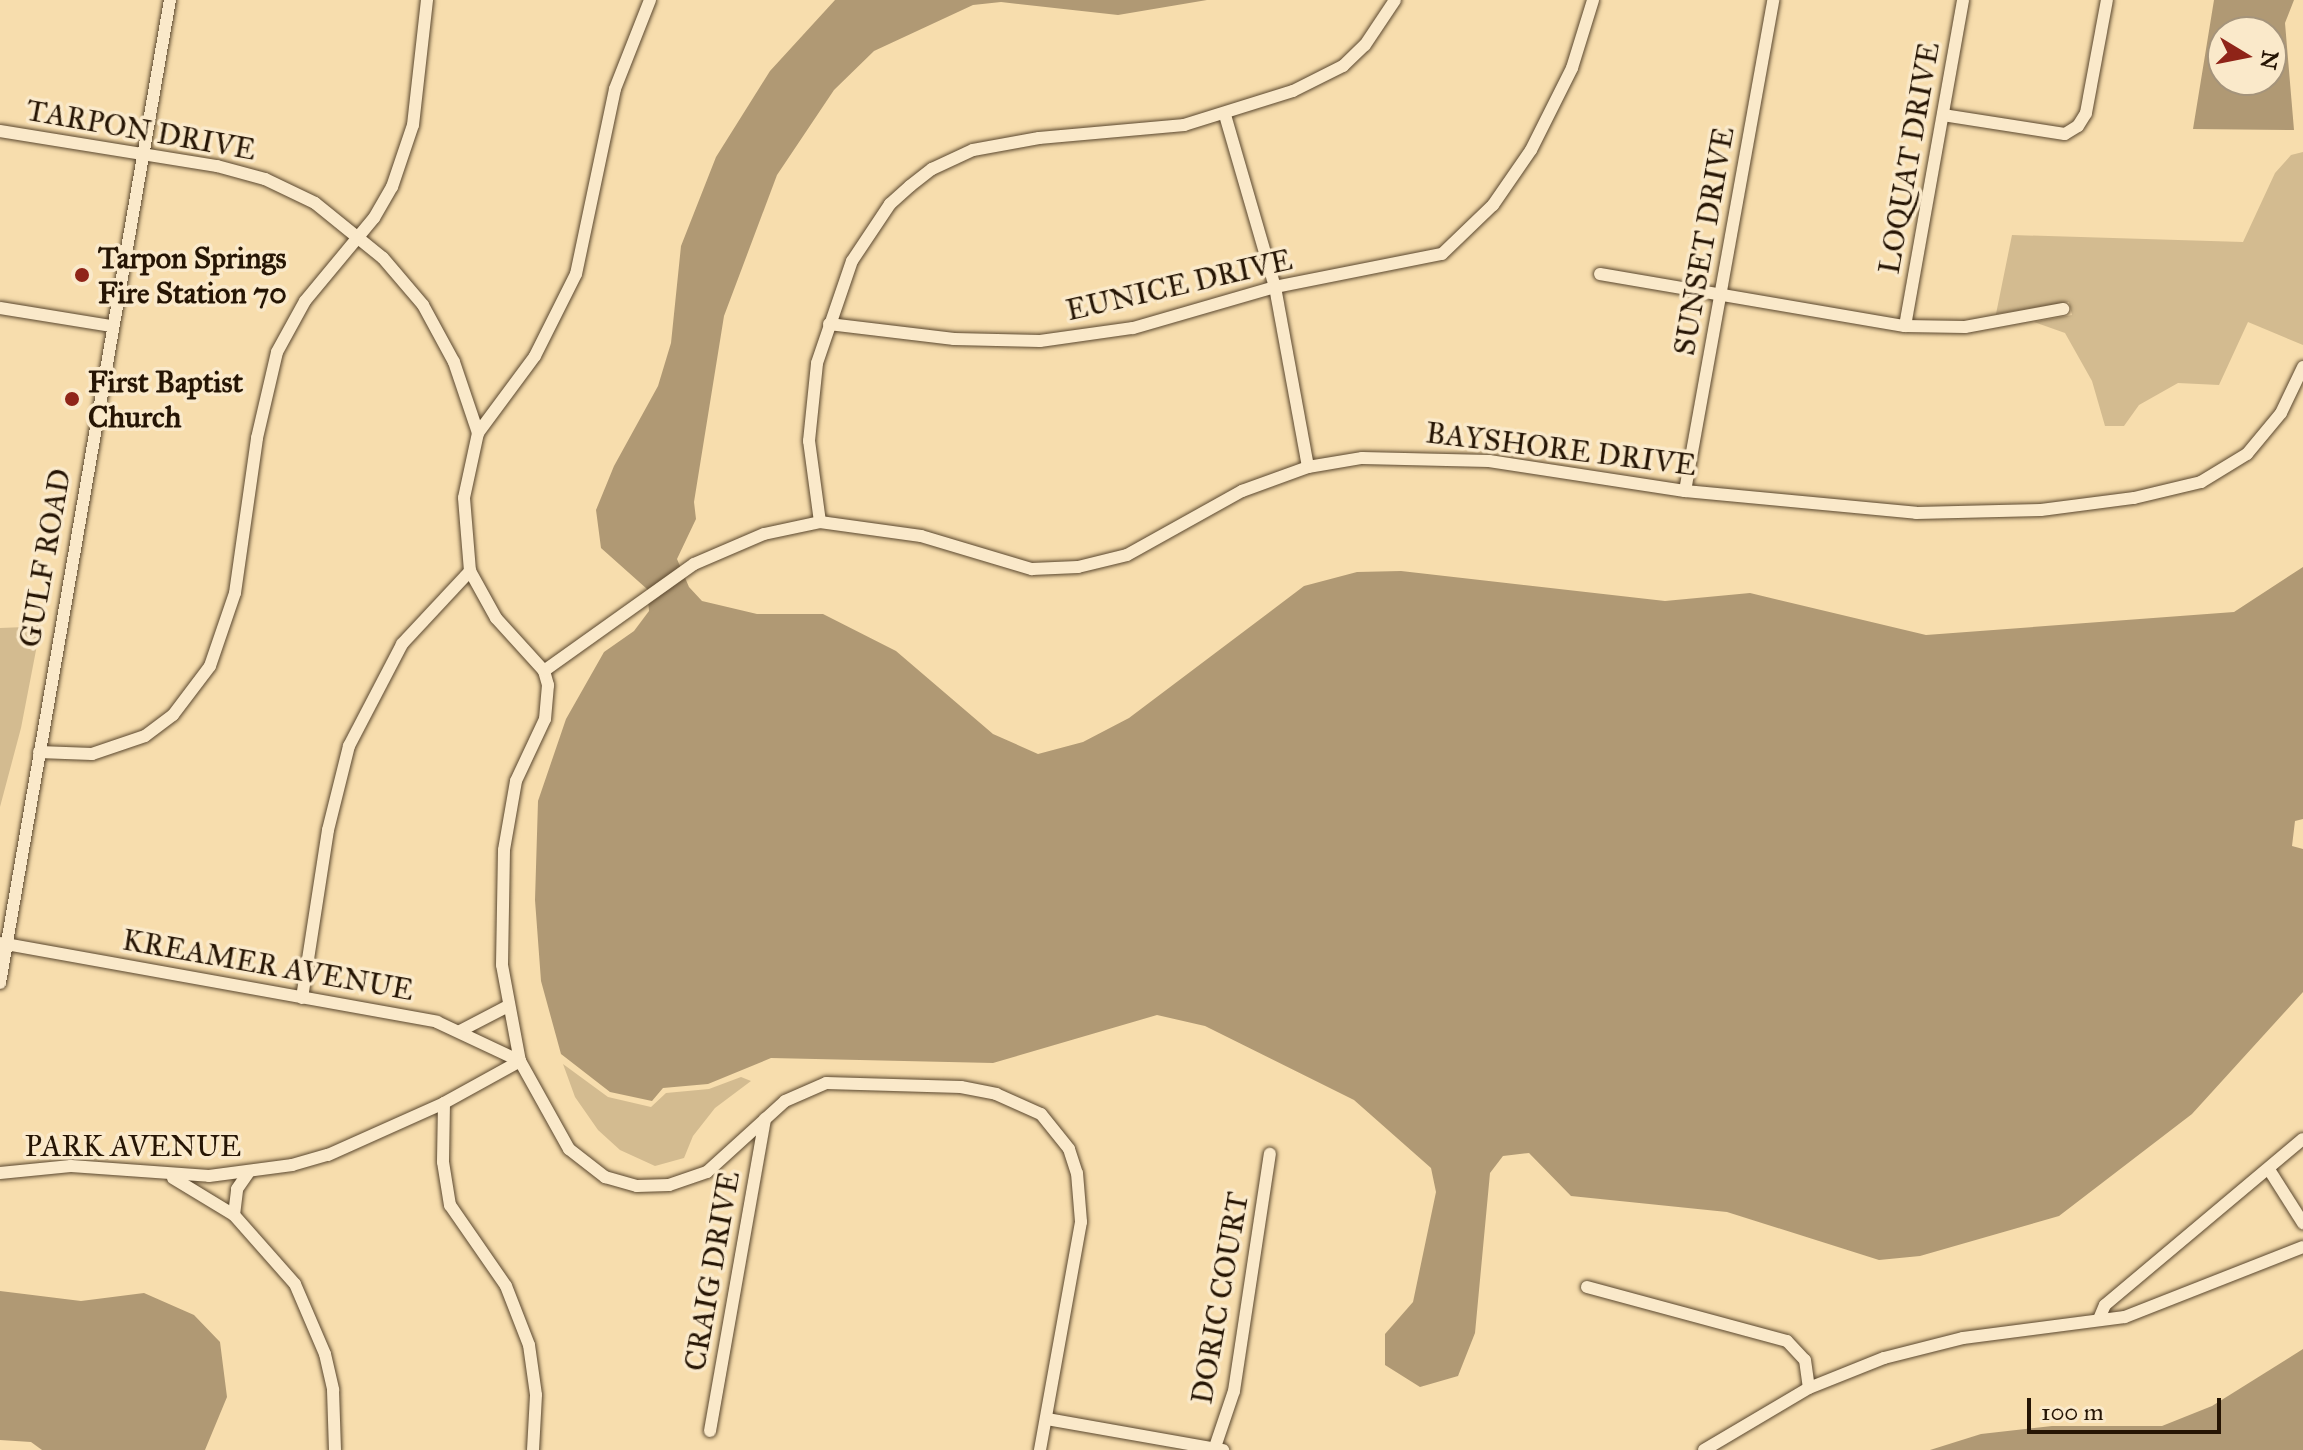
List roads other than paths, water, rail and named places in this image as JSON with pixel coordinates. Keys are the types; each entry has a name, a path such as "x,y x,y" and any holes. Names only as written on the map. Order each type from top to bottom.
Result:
{"street":[{"name":"GULF ROAD","path":"0,983 3,943 170,0"},
{"path":"39,752 92,754 145,736 200,686 230,616 257,438 277,352 305,301 384,204 410,138 427,0"},
{"path":"650,0 615,89 576,274 531,363 478,433 464,498 470,571 496,618 544,671 549,703 516,781 504,850 501,942 508,1006 520,1061 562,1141 597,1172 626,1184 657,1186 694,1178 717,1165 765,1119 806,1089 860,1082 996,1094 1041,1114 1058,1131 1077,1173 1081,1222 1040,1450"},
{"path":"820,522 810,452 811,408 829,324 847,273 880,218 910,186 947,160 1039,138 1175,127 1225,115 1331,74 1383,21 1395,0"},
{"name":"EUNICE DRIVE","path":"829,324 954,339 1040,341 1133,328 1275,287 1442,254 1493,205 1531,150 1565,85 1593,0"},
{"name":"SUNSET DRIVE","path":"1685,491 1773,0"},
{"name":"LOQUAT DRIVE","path":"1905,326 1963,0"},
{"path":"1943,115 2065,134 2078,126 2086,113 2107,0"},
{"path":"1225,115 1275,287 1308,467"},
{"name":"TARPON DRIVE","path":"0,131 141,154 265,179 315,203 359,236 423,305 454,362 478,433"},
{"path":"1600,274 1905,326 1965,327 2063,309"},
{"path":"0,308 111,326"},
{"name":"BAYSHORE DRIVE","path":"544,671 635,602 694,564 739,541 820,522 921,536 1032,569 1078,567 1127,555 1216,502 1308,467 1362,458 1437,457 1685,491 1902,512 1984,513 2171,491 2201,482 2247,454 2281,413 2303,367"},
{"path":"302,998 328,830 349,746 402,644 470,571"},
{"name":"KREAMER AVENUE","path":"3,943 302,998 460,1031 520,1061"},
{"path":"460,1031 508,1006"},
{"name":"PARK AVENUE","path":"0,1173 71,1166 171,1176 249,1172 328,1155 444,1103 520,1061"},
{"path":"444,1103 443,1162 450,1205 506,1286 529,1345 536,1395 533,1450"},
{"name":"CRAIG DRIVE","path":"710,1431 765,1119"},
{"path":"2099,1319 2105,1305 2270,1171 2303,1139"},
{"name":"DORIC COURT","path":"1217,1449 1234,1391 1270,1154"},
{"path":"2270,1171 2303,1223"},
{"path":"234,1215 237,1189 249,1172"},
{"path":"171,1176 234,1215 280,1263 308,1307 333,1390 335,1450"},
{"path":"1704,1450 1809,1388 1922,1347 2153,1308 2303,1247"},
{"path":"1587,1287 1787,1341 1805,1360 1809,1388"},
{"path":"1047,1419 1217,1449"}],"place":[{"name":"Tarpon Springs Fire Station 70","path":"82,275"},
{"name":"First Baptist Church","path":"72,399"}]}
